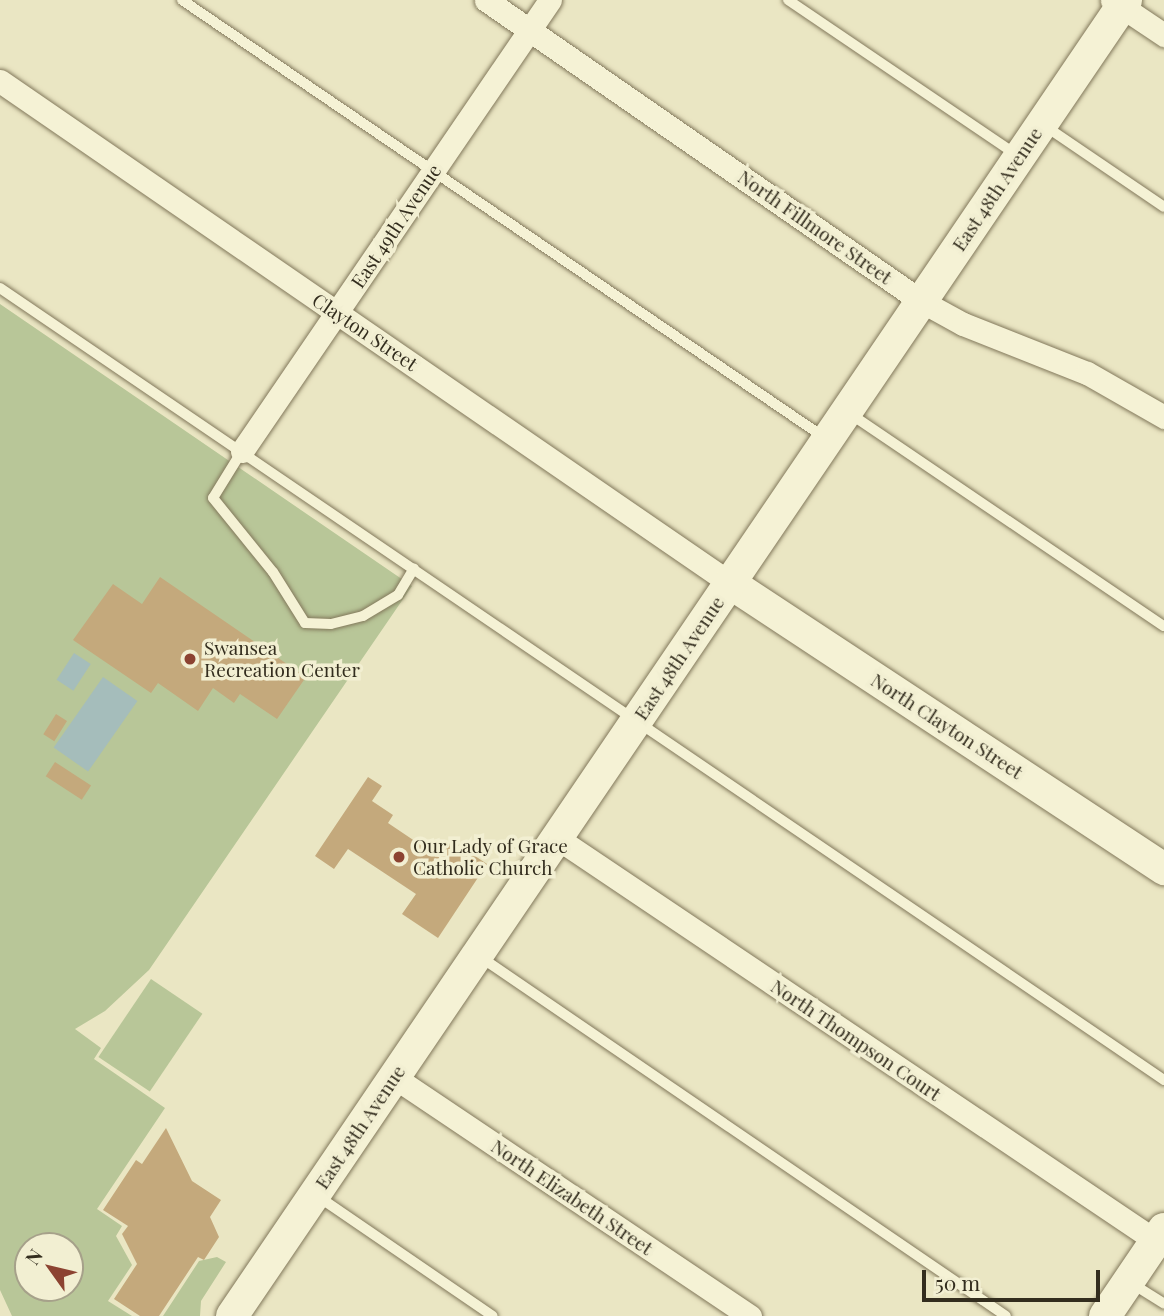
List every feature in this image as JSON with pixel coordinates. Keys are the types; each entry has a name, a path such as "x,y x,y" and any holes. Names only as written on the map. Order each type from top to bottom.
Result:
{"street":[{"name":"North Fillmore Street","path":"486,0 921,301 963,324 1087,373 1164,417"},
{"name":"East 49th Avenue","path":"242,452 550,0"},
{"name":"East 48th Avenue","path":"232,1316 1020,157 1120,2"},
{"path":"1120,2 1164,35"},
{"name":"Clayton Street","path":"0,81 730,583"},
{"name":"North Clayton Street","path":"730,583 1164,869"},
{"name":"North Thompson Court","path":"557,838 1160,1235"},
{"name":"North Elizabeth Street","path":"394,1077 750,1316"},
{"path":"1105,1316 1160,1235"}],"lane":[{"path":"182,0 828,439"},
{"path":"788,0 1020,157"},
{"path":"1042,124 1164,207"},
{"path":"0,288 1164,1080"},
{"path":"847,411 1164,626"},
{"path":"242,452 213,498 273,572 306,623 363,616 398,595 414,568"},
{"path":"477,955 1006,1316"},
{"path":"314,1194 493,1316"},
{"path":"1129,1281 1164,1304"}],"green space":[{"path":"0,304 412,586 149,970 105,1011 75,1029 101,1048 94,1059 165,1108 97,1209 122,1226 116,1236 132,1265 108,1301 132,1316 12,1316 0,1290"},
{"path":"151,979 202,1014 150,1092 98,1057"},
{"path":"217,1257 226,1262 201,1301 200,1316 163,1316 199,1261"}],"water":[{"path":"74,653 91,664 73,691 57,680"},
{"path":"103,677 137,701 88,772 54,747"}],"building":[{"name":"Swansea Recreation Center","path":"160,577 306,677 277,719 240,694 234,703 213,688 198,711 158,683 151,693 73,640 113,584 142,604"},
{"path":"56,714 67,721 54,741 43,734"},
{"path":"55,762 91,785 82,800 46,776"},
{"name":"Our Lady of Grace Catholic Church","path":"368,777 382,786 372,801 393,815 388,823 440,858 451,840 487,864 438,938 402,914 416,894 348,849 334,869 315,856"},
{"path":"166,1128 192,1181 221,1200 210,1217 219,1237 204,1260 198,1257 159,1316 140,1316 114,1299 137,1264 122,1234 128,1226 103,1210 136,1160 142,1164"}],"place":[{"name":"Swansea Recreation Center","path":"190,659"},
{"name":"Our Lady of Grace Catholic Church","path":"399,857"}]}
